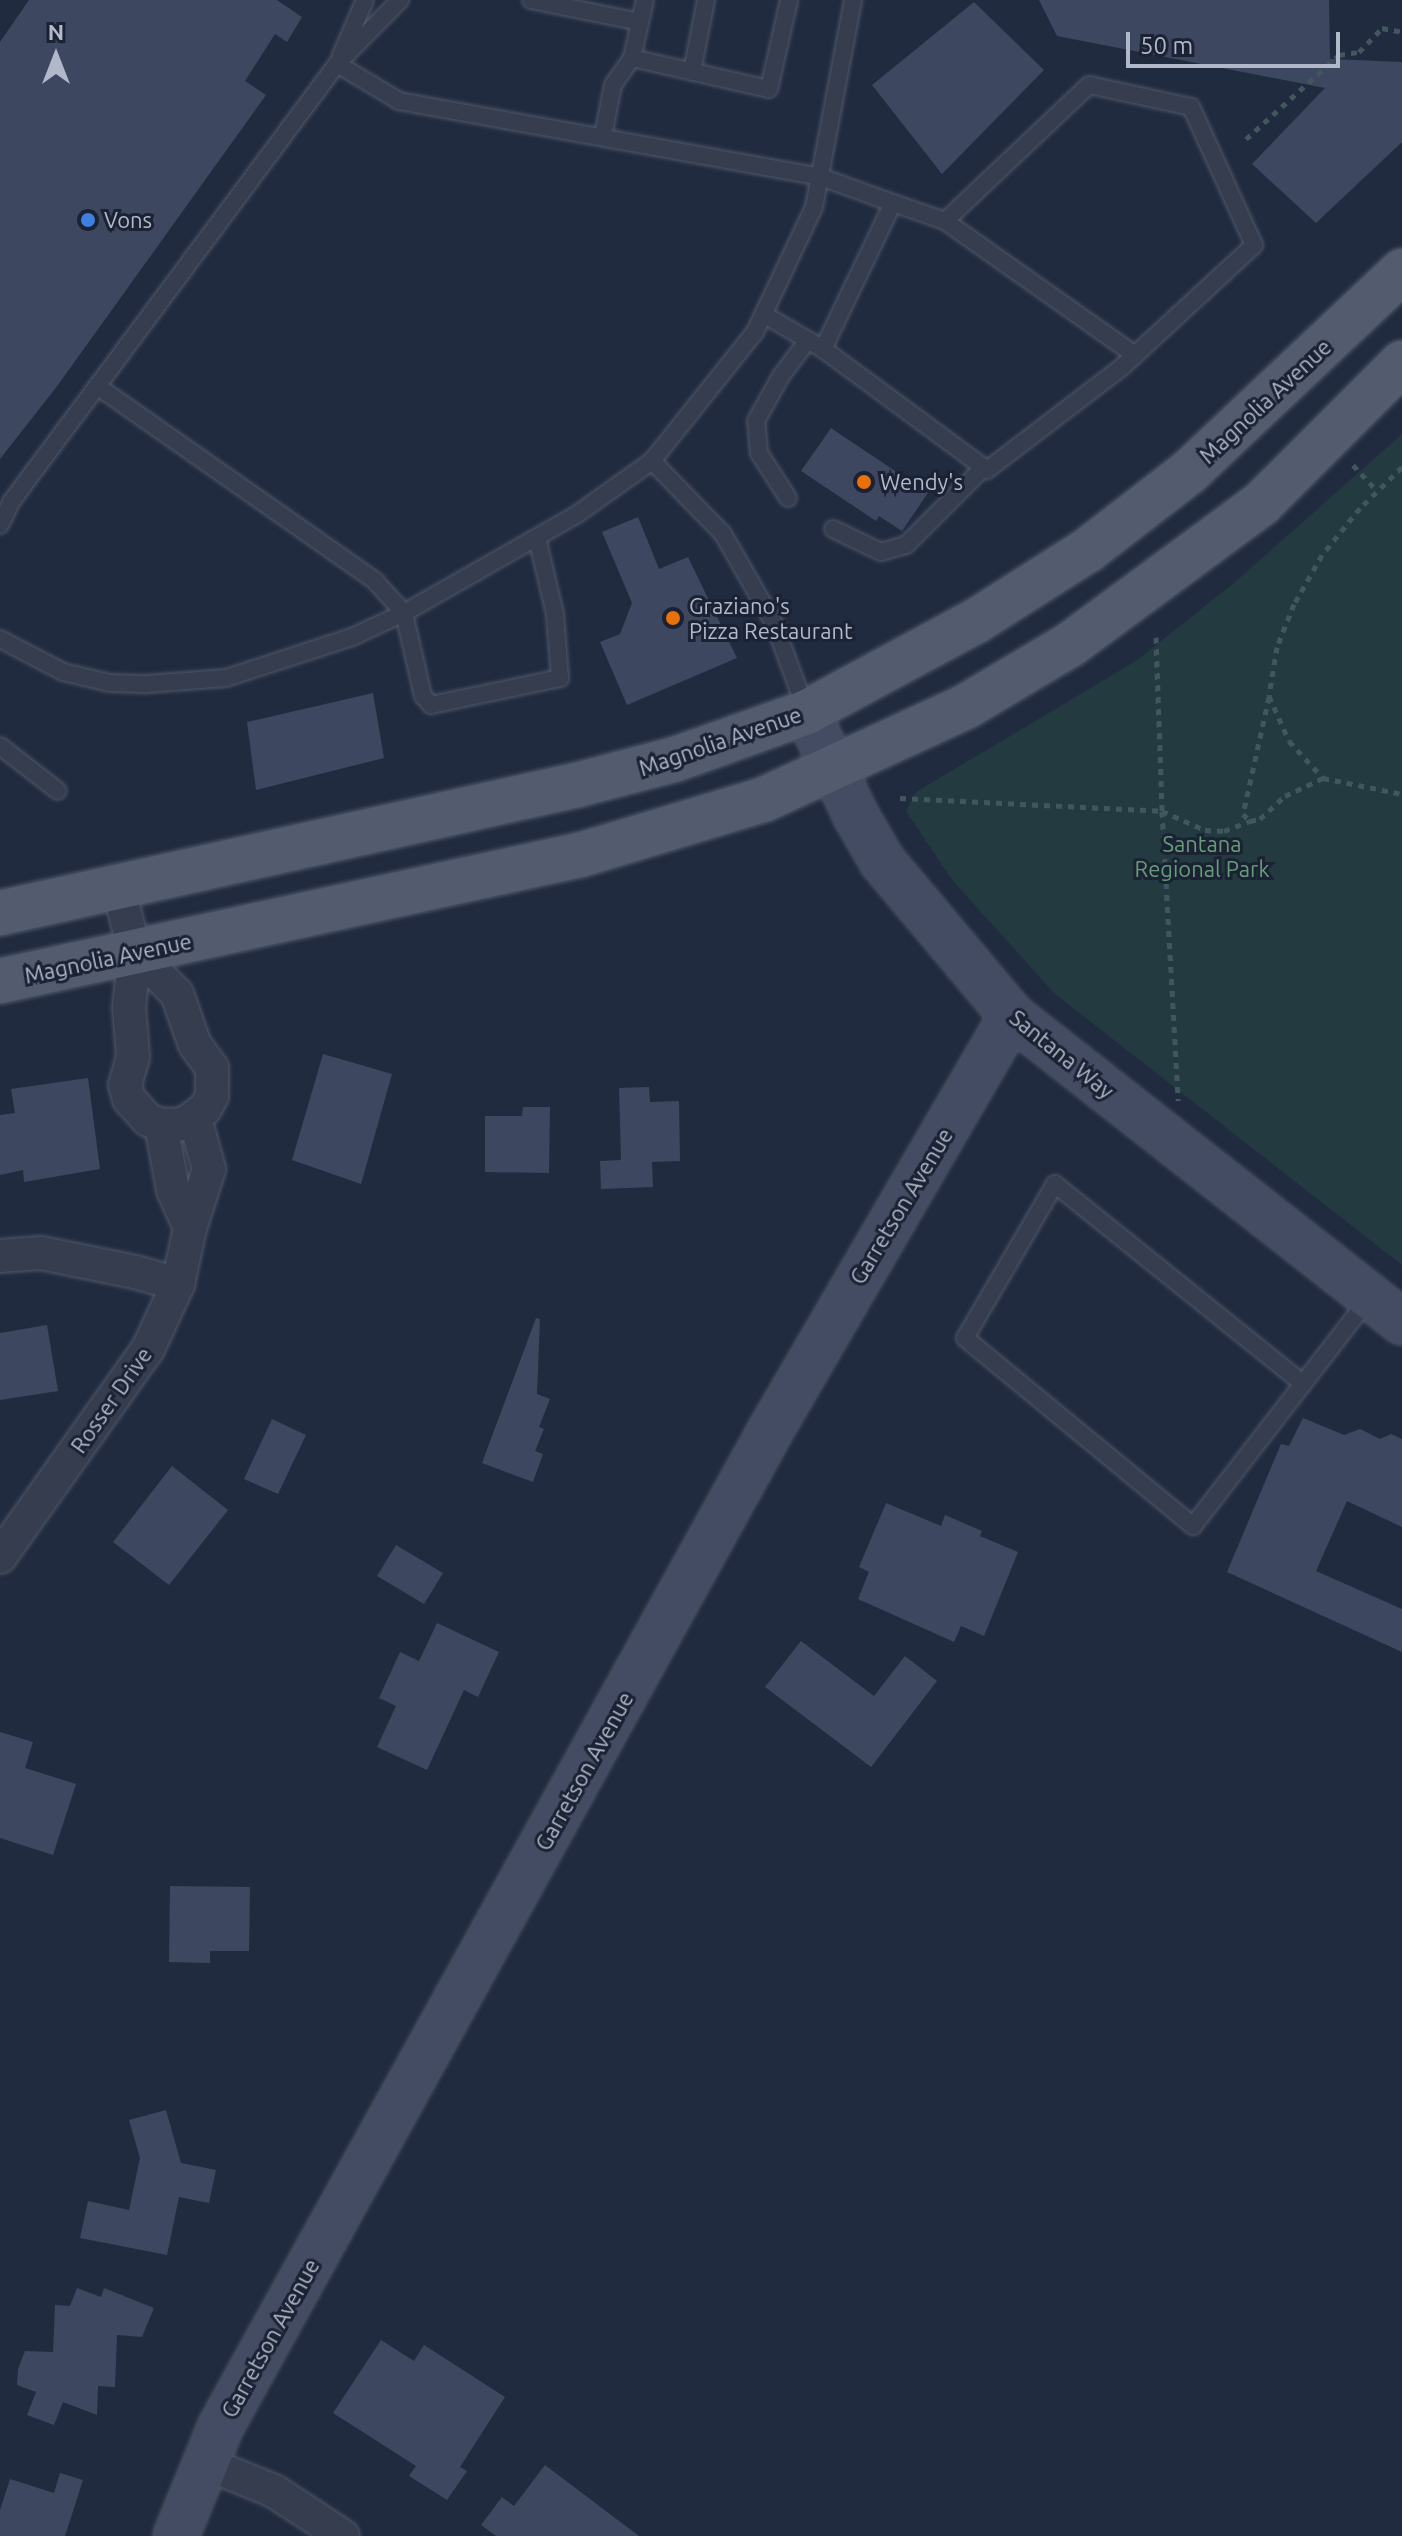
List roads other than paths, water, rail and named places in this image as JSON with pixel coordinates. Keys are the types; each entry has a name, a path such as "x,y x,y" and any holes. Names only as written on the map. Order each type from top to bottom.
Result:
{"main road":[{"name":"Magnolia Avenue","path":"0,913 577,785 676,759 807,712 976,621 1088,550 1189,472 1402,271"},
{"name":"Magnolia Avenue","path":"0,981 580,855 765,799 965,707 1108,618 1262,503 1402,363"}],"street":[{"name":"Santana Way","path":"807,712 855,814 882,861 1012,1016 1386,1309"},
{"path":"118,887 135,952 129,1007 133,1057 125,1085 137,1111 161,1125 173,1126 195,1119 212,1096 212,1068 195,1045 177,994 135,952"},
{"name":"Garretson Avenue","path":"176,2536 221,2426 773,1426 1012,1016"},
{"name":"Rosser Drive","path":"0,1557 148,1349 178,1284 190,1228 209,1169 195,1119"},
{"path":"161,1125 173,1190 190,1228"},
{"path":"0,1256 41,1253 178,1284"},
{"path":"205,2463 274,2491 343,2536"}],"lane":[{"path":"0,525 11,502 337,64 400,0"},
{"path":"531,0 640,22"},
{"path":"603,136 613,85 632,58 645,0"},
{"path":"692,72 706,0"},
{"path":"632,58 769,89 789,0"},
{"path":"0,639 63,672 110,683 147,684 226,678 352,637 404,613 537,538 652,461 755,332 814,207 853,0"},
{"path":"337,64 364,1 385,18"},
{"path":"337,64 399,101 821,177 945,221 1135,355"},
{"path":"763,314 815,344 987,470 1135,355 1254,245 1191,107 1089,85 945,221"},
{"path":"788,498 759,453 756,421 781,376 815,344 893,203"},
{"path":"97,386 375,581 404,613 423,696 431,705 560,678 555,614 537,538"},
{"path":"652,461 723,534 774,623 807,712"},
{"path":"833,529 881,552 906,545 984,467"},
{"path":"0,746 58,791"},
{"path":"1301,1382 1055,1184 965,1338 1193,1526 1301,1382 1386,1309"}],"place":[{"name":"Vons","path":"88,220"},
{"name":"Wendy's","path":"864,482"},
{"name":"Graziano's Pizza Restaurant","path":"673,618"}],"park label":[{"name":"Santana Regional Park","path":"1202,856"}]}
